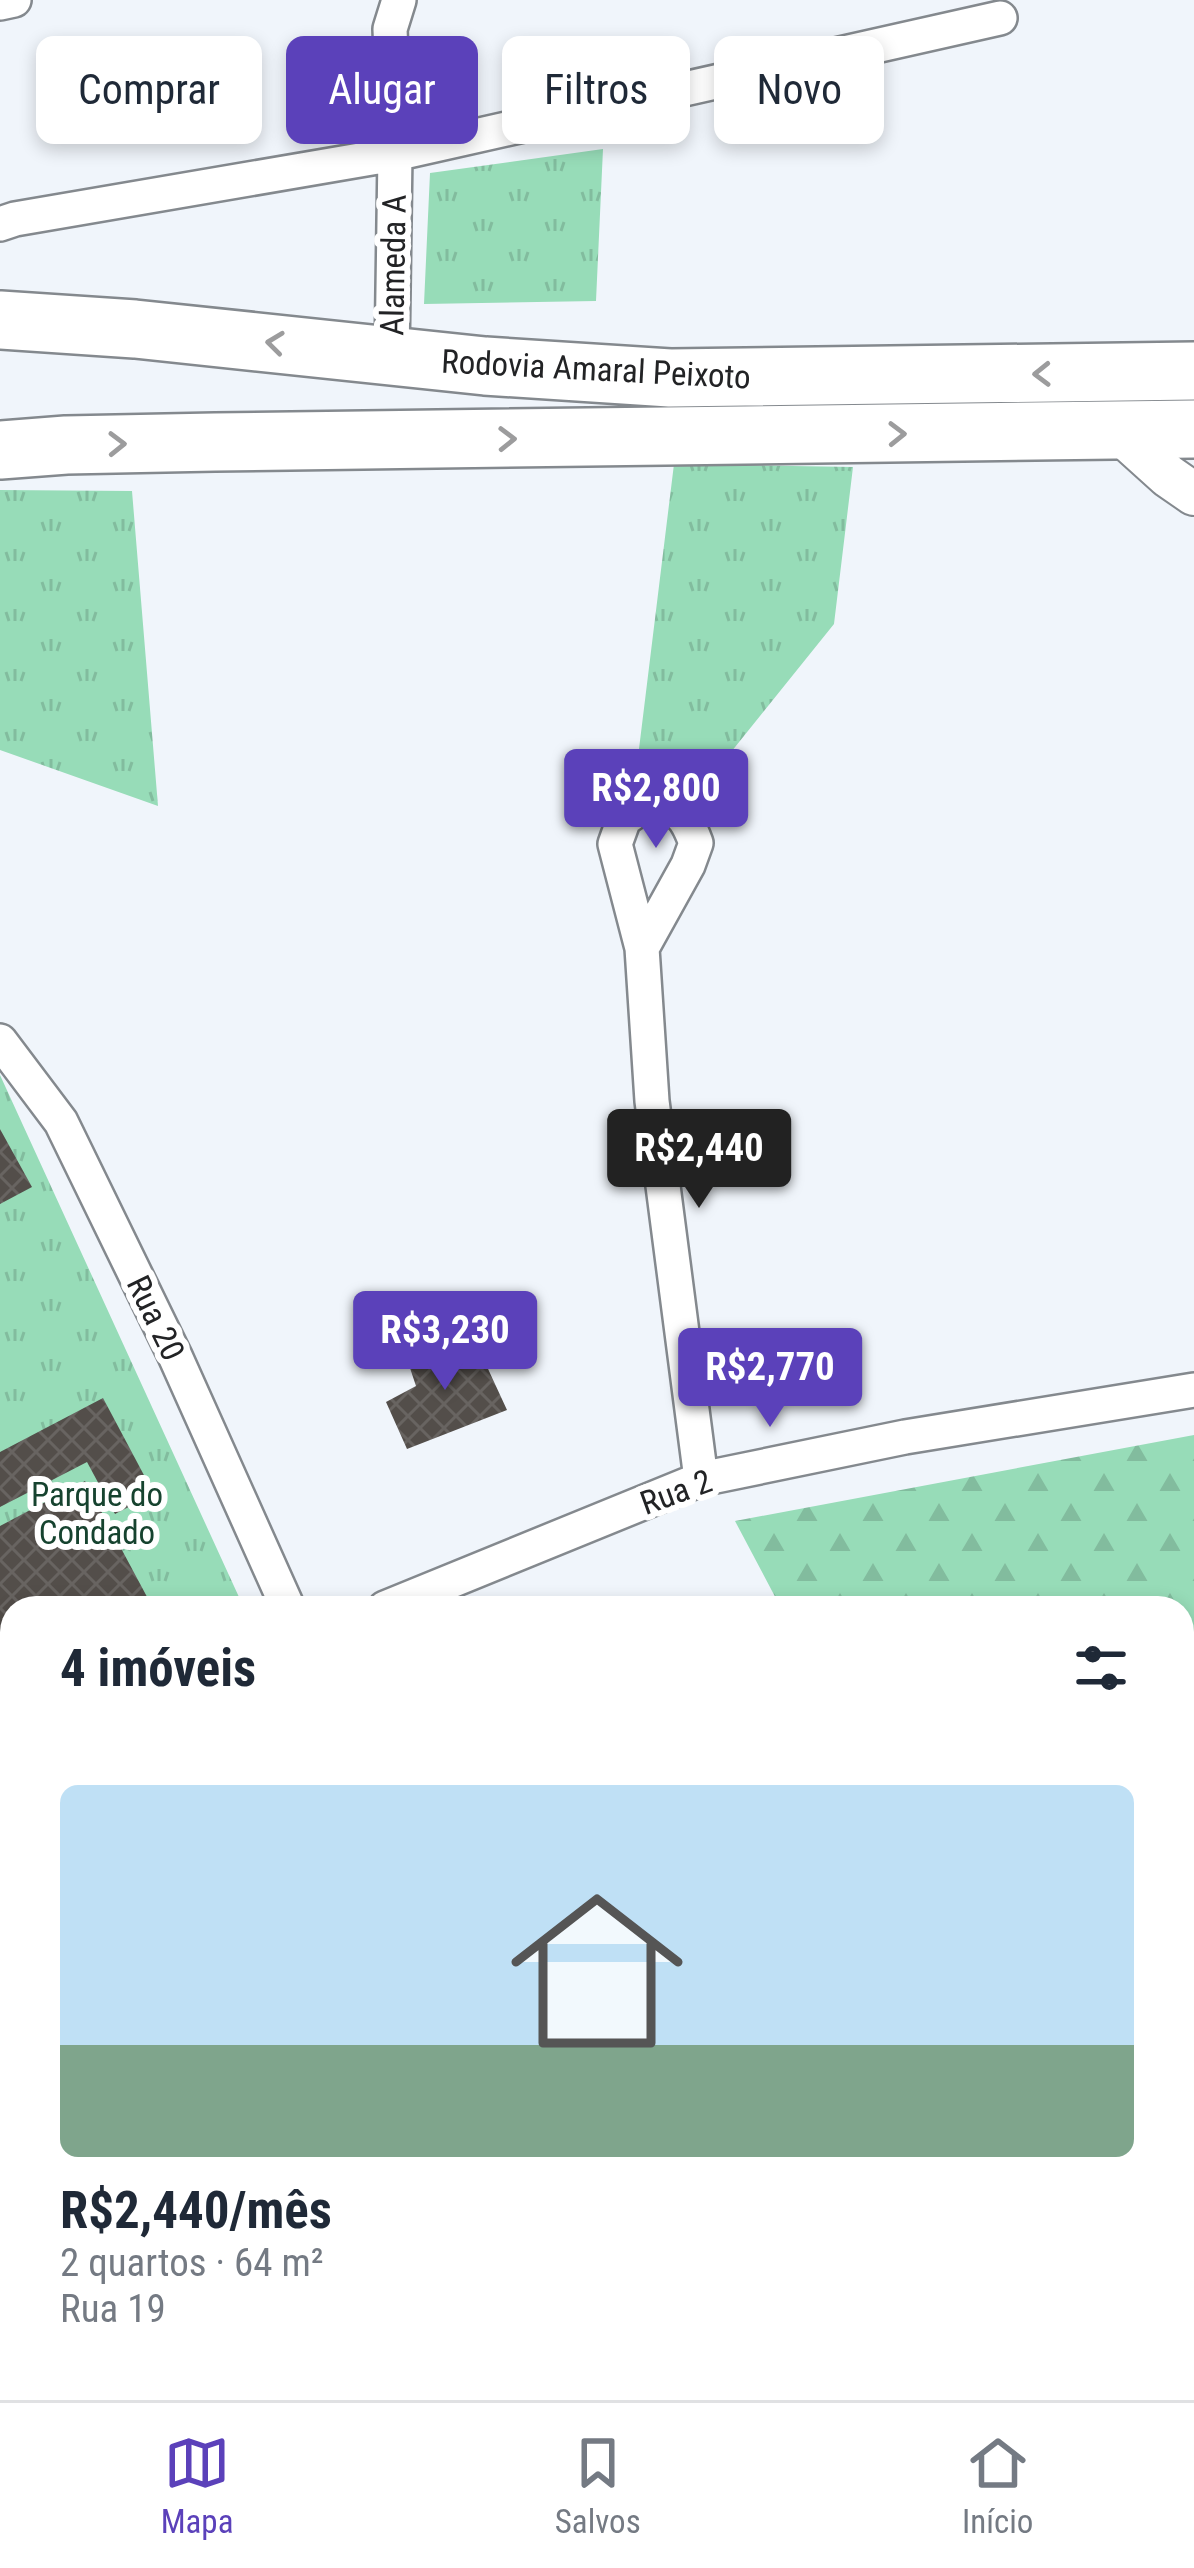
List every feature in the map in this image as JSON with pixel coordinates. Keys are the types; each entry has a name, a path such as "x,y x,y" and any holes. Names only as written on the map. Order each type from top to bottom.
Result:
{"highway":[{"name":"Rodovia Amaral Peixoto","path":"0,320 557,372 670,378 1194,371"},
{"name":"Rodovia Amaral Peixoto","path":"0,449 1194,429"}],"street":[{"path":"0,3 14,0"},
{"name":"Alameda A","path":"388,10 395,154 392,357"},
{"path":"0,224 395,154 1000,18"},
{"path":"1117,430 1194,494"},
{"path":"642,948 652,1101 701,1479"},
{"name":"Rua 20","path":"0,1041 61,1122 176,1356 283,1596"},
{"name":"Rua 2","path":"414,1596 701,1479 905,1437 1194,1390"}],"green space":[{"path":"603,149 596,301 424,304 430,173"},
{"path":"674,464 853,467 834,624 715,772 638,757"},
{"path":"0,490 132,491 158,806 0,750"},
{"name":"Parque do Condado","path":"0,1075 239,1596 0,1596"},
{"path":"1194,1435 1194,1596 775,1596 735,1521"}],"building":[{"path":"0,1129 32,1187 0,1204"},
{"path":"461,1336 483,1358 507,1410 407,1449 386,1402 416,1386 406,1356"},
{"path":"103,1398 154,1494 115,1514 87,1462 0,1507 0,1452"},
{"path":"85,1481 147,1596 0,1596 0,1526"}]}
